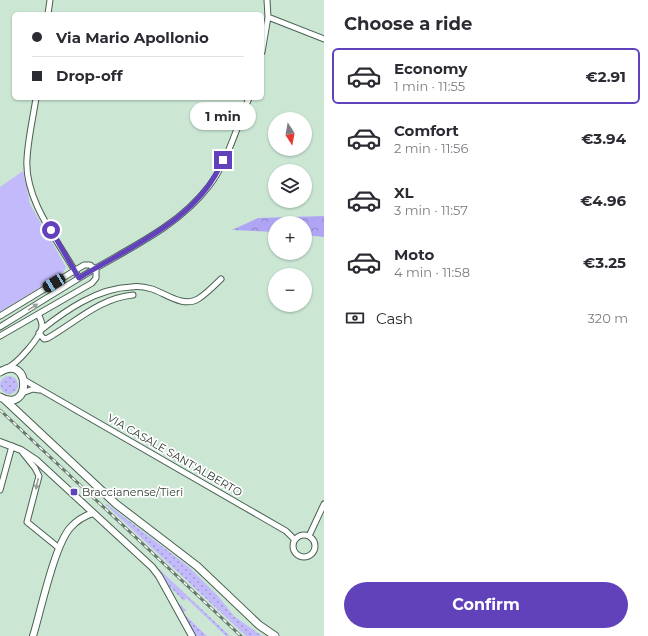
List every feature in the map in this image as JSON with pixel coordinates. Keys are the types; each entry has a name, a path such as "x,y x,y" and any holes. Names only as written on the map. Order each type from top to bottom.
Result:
{"main road":[{"path":"3,370 12,369 23,377 25,386 21,394 19,406 22,416"},
{"path":"2,398 11,400 21,394"},
{"path":"2,398 116,504 198,566 259,625 275,636"}],"street":[{"path":"48,12 50,0"},
{"path":"264,40 268,17 267,0"},
{"path":"268,17 324,40"},
{"path":"36,100 26,160 29,184 35,202 79,278"},
{"path":"0,327 168,225 187,210 208,187 218,171 248,100"},
{"path":"0,316 86,264 95,268"},
{"path":"0,336 92,283 97,276 95,268"},
{"path":"3,370 14,365 22,358 40,332 65,312 110,290 142,287 151,288 176,300 192,301 197,300 221,279"},
{"path":"38,314 42,322 40,332 44,339 48,338 70,322 104,303 124,296 133,295"},
{"path":"22,358 23,377"},
{"name":"VIA CASALE SANT'ALBERTO","path":"23,377 42,390 286,531 295,540"},
{"path":"21,394 32,390 42,390"},
{"path":"0,442 21,450 43,465 152,567 159,576 192,636"},
{"path":"0,490 12,446"},
{"path":"21,450 35,468 38,476 27,522 59,548"},
{"path":"309,536 324,504"},
{"path":"33,636 59,548 71,526 80,519 93,513"},
{"path":"303,535 309,536 316,545 314,552 308,557 300,556 294,551 295,540 303,535"}],"shaded area":[{"path":"23,171 30,204 66,267 63,273 0,312 0,187"},
{"path":"9,376 15,379 18,385 15,391 9,394 3,391 0,385 3,379"},
{"path":"107,504 189,567 218,596 234,616 262,636 246,636 106,505"},
{"path":"159,569 230,636 226,636 186,598 184,601 169,586"},
{"path":"175,600 186,610 183,613 207,636 195,636"}],"green space":[{"path":"312,216 324,216 324,237 312,236"},
{"path":"258,218 268,218 268,232 232,230"}],"railway":[{"path":"0,410 241,636"}],"place":[{"name":"Braccianense/Tieri","path":"74,492"}],"route":[{"path":"51,230 79,278 141,242 168,225 187,210 208,187 223,160"}]}
